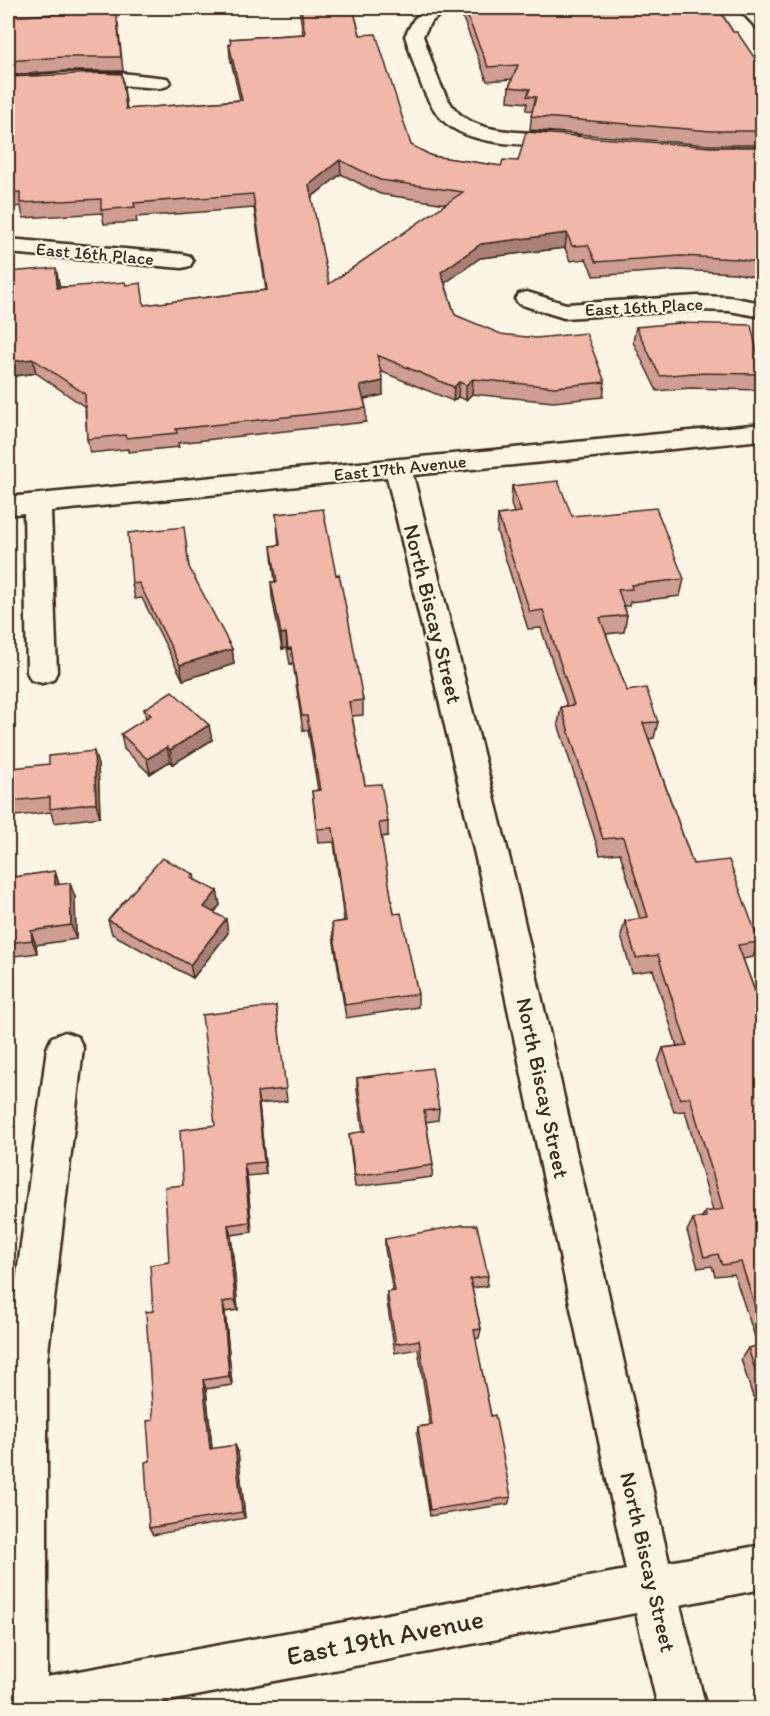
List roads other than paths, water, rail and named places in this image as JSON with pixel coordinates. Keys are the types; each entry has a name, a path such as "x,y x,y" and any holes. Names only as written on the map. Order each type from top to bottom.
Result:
{"street":[{"path":"747,8 762,22"},
{"path":"429,9 414,36 438,93 453,118 470,129 501,136 591,142"},
{"path":"8,83 87,77 119,77 160,82"},
{"name":"East 16th Place","path":"8,246 182,261"},
{"name":"East 16th Place","path":"527,299 564,311 698,303 729,304 762,310"},
{"name":"East 17th Avenue","path":"8,506 762,432"},
{"name":"North Biscay Street","path":"398,468 496,876 652,1586 682,1708"},
{"path":"37,503 42,672"},
{"path":"18,1707 26,1361 65,1048"},
{"name":"East 19th Avenue","path":"18,1707 762,1567"}]}
